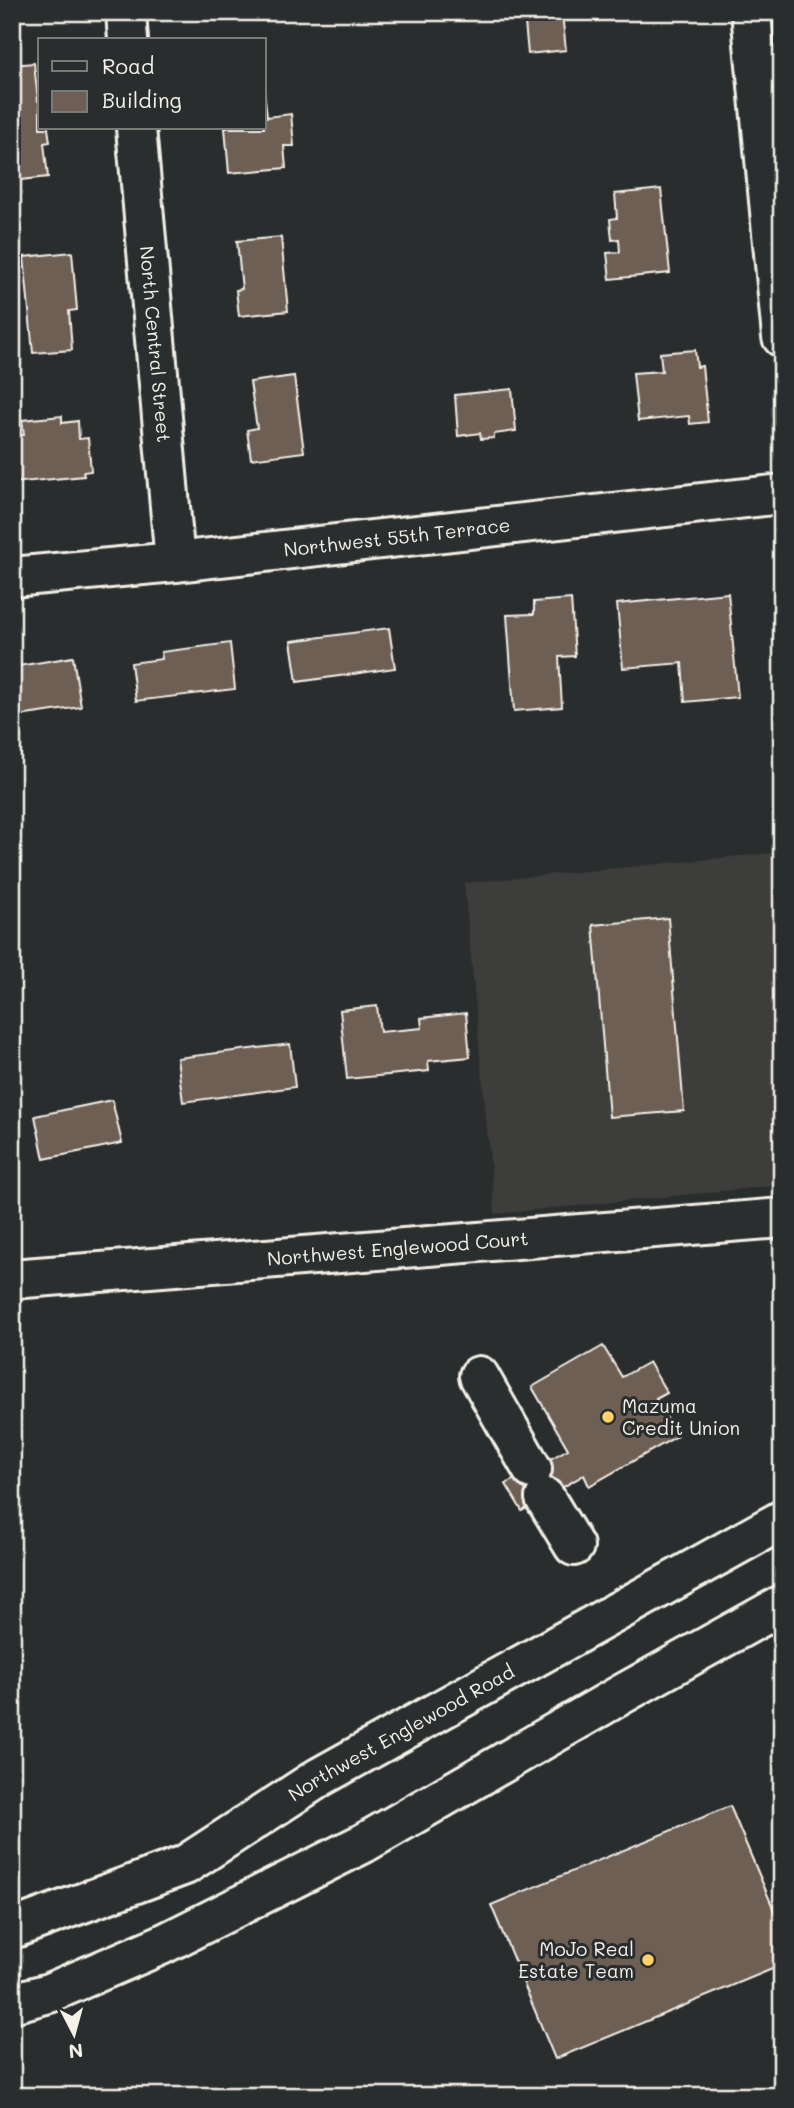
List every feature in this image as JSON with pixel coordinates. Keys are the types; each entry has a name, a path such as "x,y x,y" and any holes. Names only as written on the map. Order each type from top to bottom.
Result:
{"street":[{"path":"126,12 128,38"},
{"path":"751,12 782,337"},
{"name":"North Central Street","path":"136,130 175,562"},
{"name":"Northwest 55th Terrace","path":"12,577 175,562 782,494"},
{"name":"Northwest Englewood Court","path":"12,1279 782,1218"},
{"path":"479,1376 574,1545"},
{"name":"Northwest Englewood Road","path":"12,1929 185,1865 320,1777 782,1520"},
{"path":"12,2003 49,1993 161,1945 364,1843 624,1693 765,1628 782,1605"}],"shaded area":[{"path":"782,852 782,1185 495,1214 464,883"}],"building":[{"path":"524,12 573,12 562,14 566,50 528,54"},
{"path":"34,63 38,130 48,130 50,142 44,143 48,177 12,181 12,65"},
{"path":"266,108 267,117 291,114 294,146 284,146 286,168 229,173 225,130 266,130"},
{"path":"661,189 670,273 610,279 607,253 620,252 619,239 612,240 610,219 617,218 615,194"},
{"path":"281,237 288,311 239,316 236,290 242,289 237,241"},
{"path":"72,252 77,310 69,311 72,350 33,353 24,257"},
{"path":"695,350 697,367 702,366 708,422 690,424 689,416 638,421 633,373 662,371 660,353"},
{"path":"294,376 304,452 251,459 247,430 257,428 250,382"},
{"path":"512,389 516,431 494,434 494,438 481,439 480,433 458,436 455,395"},
{"path":"62,416 62,423 78,421 79,439 88,438 91,471 83,472 84,476 12,483 12,437 24,435 22,420"},
{"path":"728,593 738,697 685,702 682,663 623,668 617,604"},
{"path":"571,599 575,656 559,657 562,707 514,711 507,615 534,614 534,602"},
{"path":"389,628 395,668 297,682 291,641"},
{"path":"230,643 235,689 136,701 131,663 162,659 161,652"},
{"path":"73,657 81,707 12,717 12,667"},
{"path":"668,918 684,1111 609,1117 593,925"},
{"path":"377,1006 380,1032 422,1028 421,1018 466,1013 470,1057 428,1061 429,1071 347,1079 340,1010"},
{"path":"290,1044 295,1087 183,1102 177,1058"},
{"path":"112,1100 122,1143 44,1159 35,1116"},
{"name":"Mazuma Credit Union","path":"603,1346 622,1377 649,1362 667,1393 656,1399 677,1436 589,1486 584,1475 522,1511 506,1484 568,1449 532,1387"},
{"path":"730,1806 782,1929 782,1965 555,2059 491,1905"}],"place":[{"name":"Mazuma Credit Union","path":"608,1417"},
{"name":"MoJo Real Estate Team","path":"648,1960"}]}
